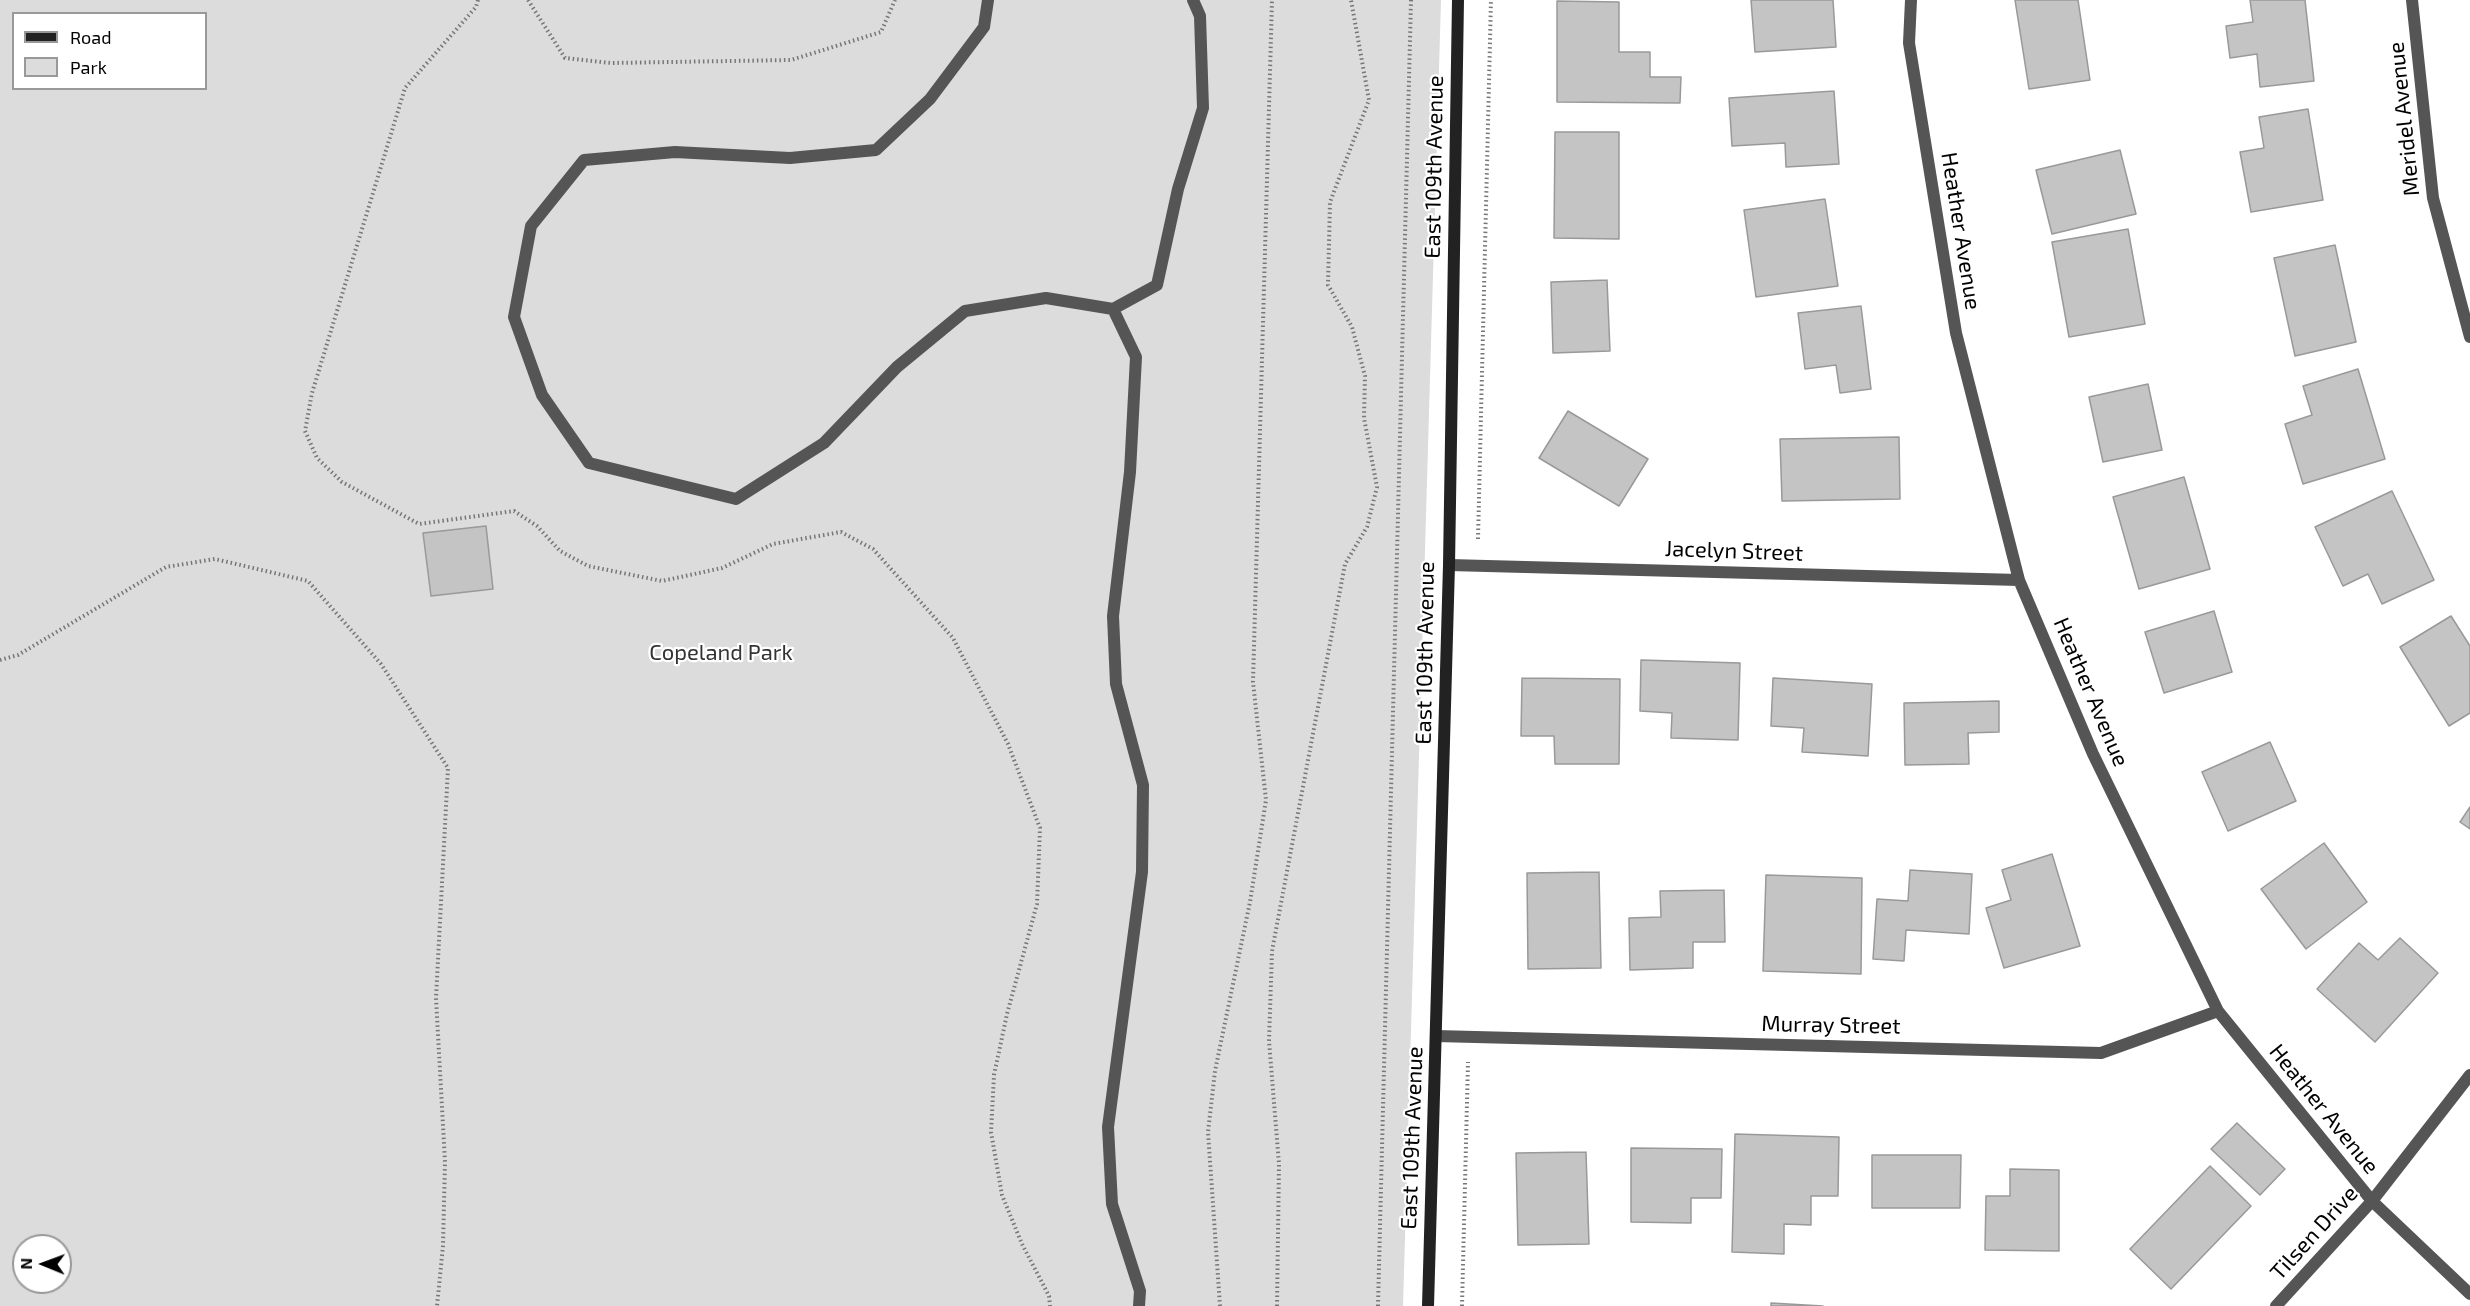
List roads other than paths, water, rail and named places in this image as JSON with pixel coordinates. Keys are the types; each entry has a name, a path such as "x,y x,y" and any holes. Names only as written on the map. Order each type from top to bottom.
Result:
{"street":[{"path":"988,0 984,27 930,99 876,150 790,158 675,152 584,160 531,226 514,317 542,395 589,463 736,500 824,443 897,367 965,310 1046,298 1113,309 1157,285 1178,189 1203,108 1200,16 1193,0"},
{"name":"East 109th Avenue","path":"1428,1306 1449,565 1458,0"},
{"name":"Heather Avenue","path":"1911,0 1909,43 1956,333 2019,580 2093,754 2218,1011 2372,1202 2470,1294"},
{"name":"Meridel Avenue","path":"2412,0 2433,198 2470,337"},
{"path":"1113,309 1136,357 1130,472 1113,616 1116,684 1143,785 1142,872 1108,1127 1112,1204 1140,1291 1139,1306"},
{"name":"Jacelyn Street","path":"1449,565 2019,580"},
{"name":"Murray Street","path":"1436,1036 2101,1053 2218,1011"},
{"name":"Tilsen Drive","path":"2276,1306 2372,1202 2470,1075"}],"park label":[{"name":"Copeland Park","path":"721,653"}]}
